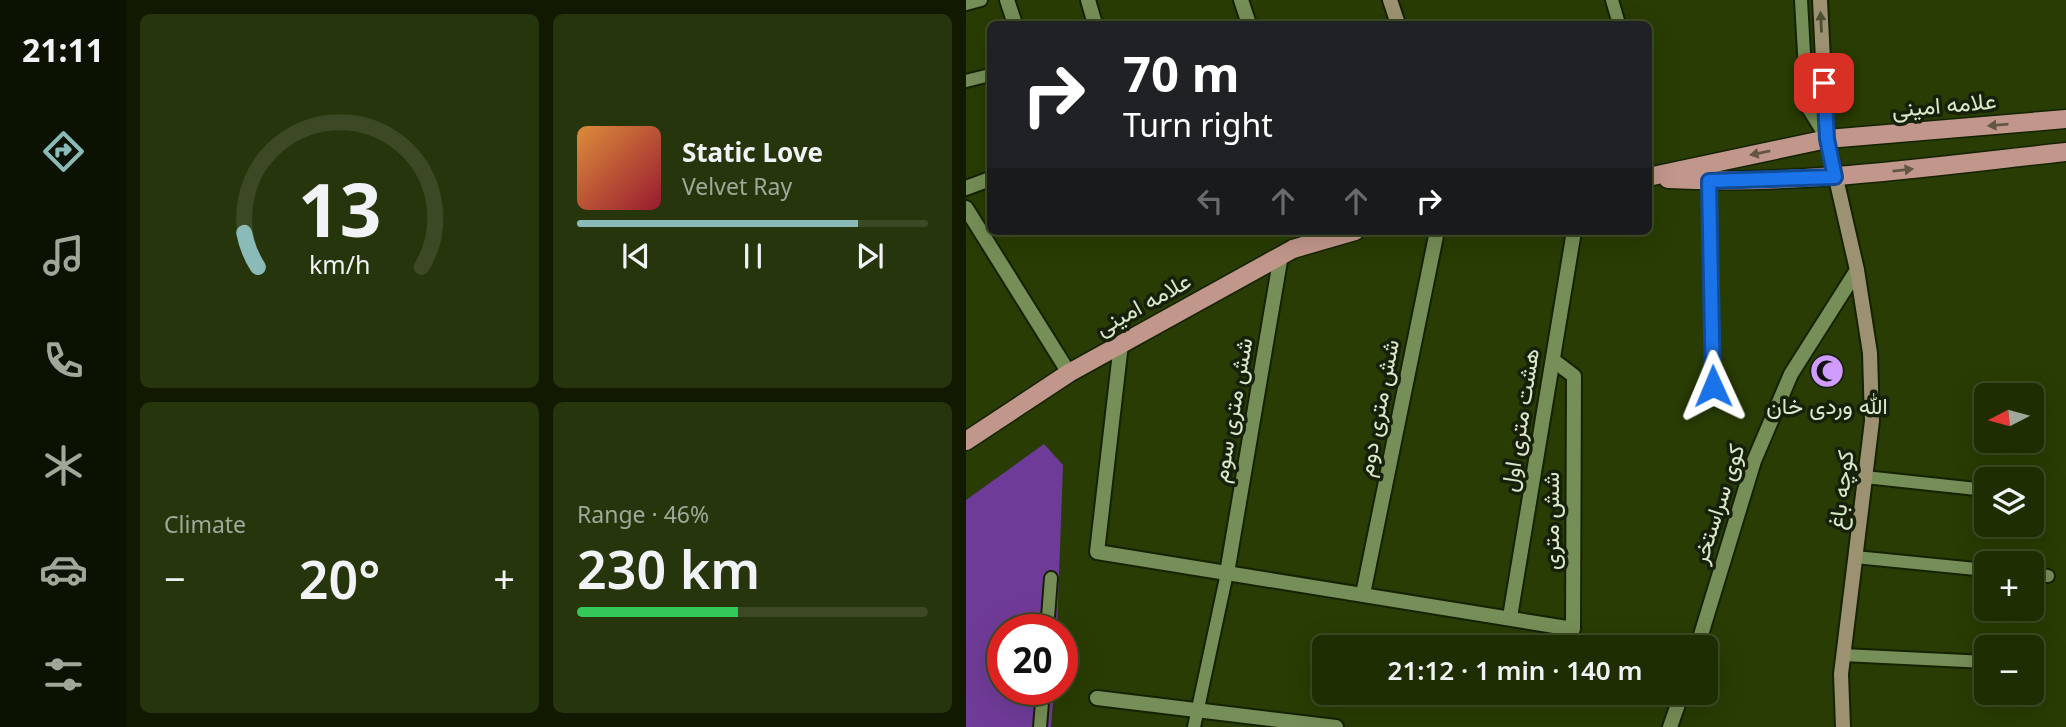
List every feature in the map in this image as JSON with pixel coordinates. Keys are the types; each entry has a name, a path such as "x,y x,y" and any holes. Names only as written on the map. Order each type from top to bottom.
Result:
{"main road":[{"path":"1390,0 1397,21"},
{"path":"1820,0 1827,139"},
{"name":"علامه امینی","path":"1652,177 1827,139 2066,119"},
{"name":"کوچه باغ","path":"1827,139 1857,270 1870,353 1872,421 1843,655 1843,727"},
{"path":"1652,178 1709,181 1835,177 2066,152"},
{"name":"علامه امینی","path":"966,440 1069,373 1293,248 1340,235"}],"street":[{"path":"1007,0 1014,21"},
{"path":"1088,0 1095,21"},
{"path":"1241,0 1248,21"},
{"path":"966,188 987,180"},
{"path":"966,208 1069,373"},
{"name":"شش متری دوم","path":"1363,594 1436,235"},
{"name":"هشت متری اول","path":"1510,617 1573,235"},
{"name":"شش متری سوم","path":"1227,573 1281,255"},
{"name":"کوی سراستخر","path":"1701,635 1759,448 1791,374 1857,270"},
{"path":"1121,344 1097,552 1510,617"},
{"name":"شش متری","path":"1510,617 1573,629 1574,376 1553,360"},
{"path":"1097,698 1336,727"},
{"path":"1670,727 1678,705"}],"lane":[{"path":"966,4 981,0"},
{"path":"1612,0 1618,21"},
{"path":"1801,0 1807,107 1827,139"},
{"path":"966,81 987,76"},
{"path":"1709,181 1713,386"},
{"path":"1865,477 1974,489"},
{"path":"1855,557 1974,569"},
{"path":"1194,727 1227,573"},
{"path":"2044,576 2048,576"},
{"path":"1048,614 1051,578"},
{"path":"1843,655 1974,661"},
{"path":"1040,727 1042,705"}],"shaded area":[{"path":"1044,444 1063,465 1058,614 987,614 987,705 1053,705 1051,727 966,727 966,500"}],"place":[{"name":"الله وردی خان","path":"1827,371"}],"route":[{"path":"1713,386 1709,181 1835,177 1827,139 1824,83"}]}
